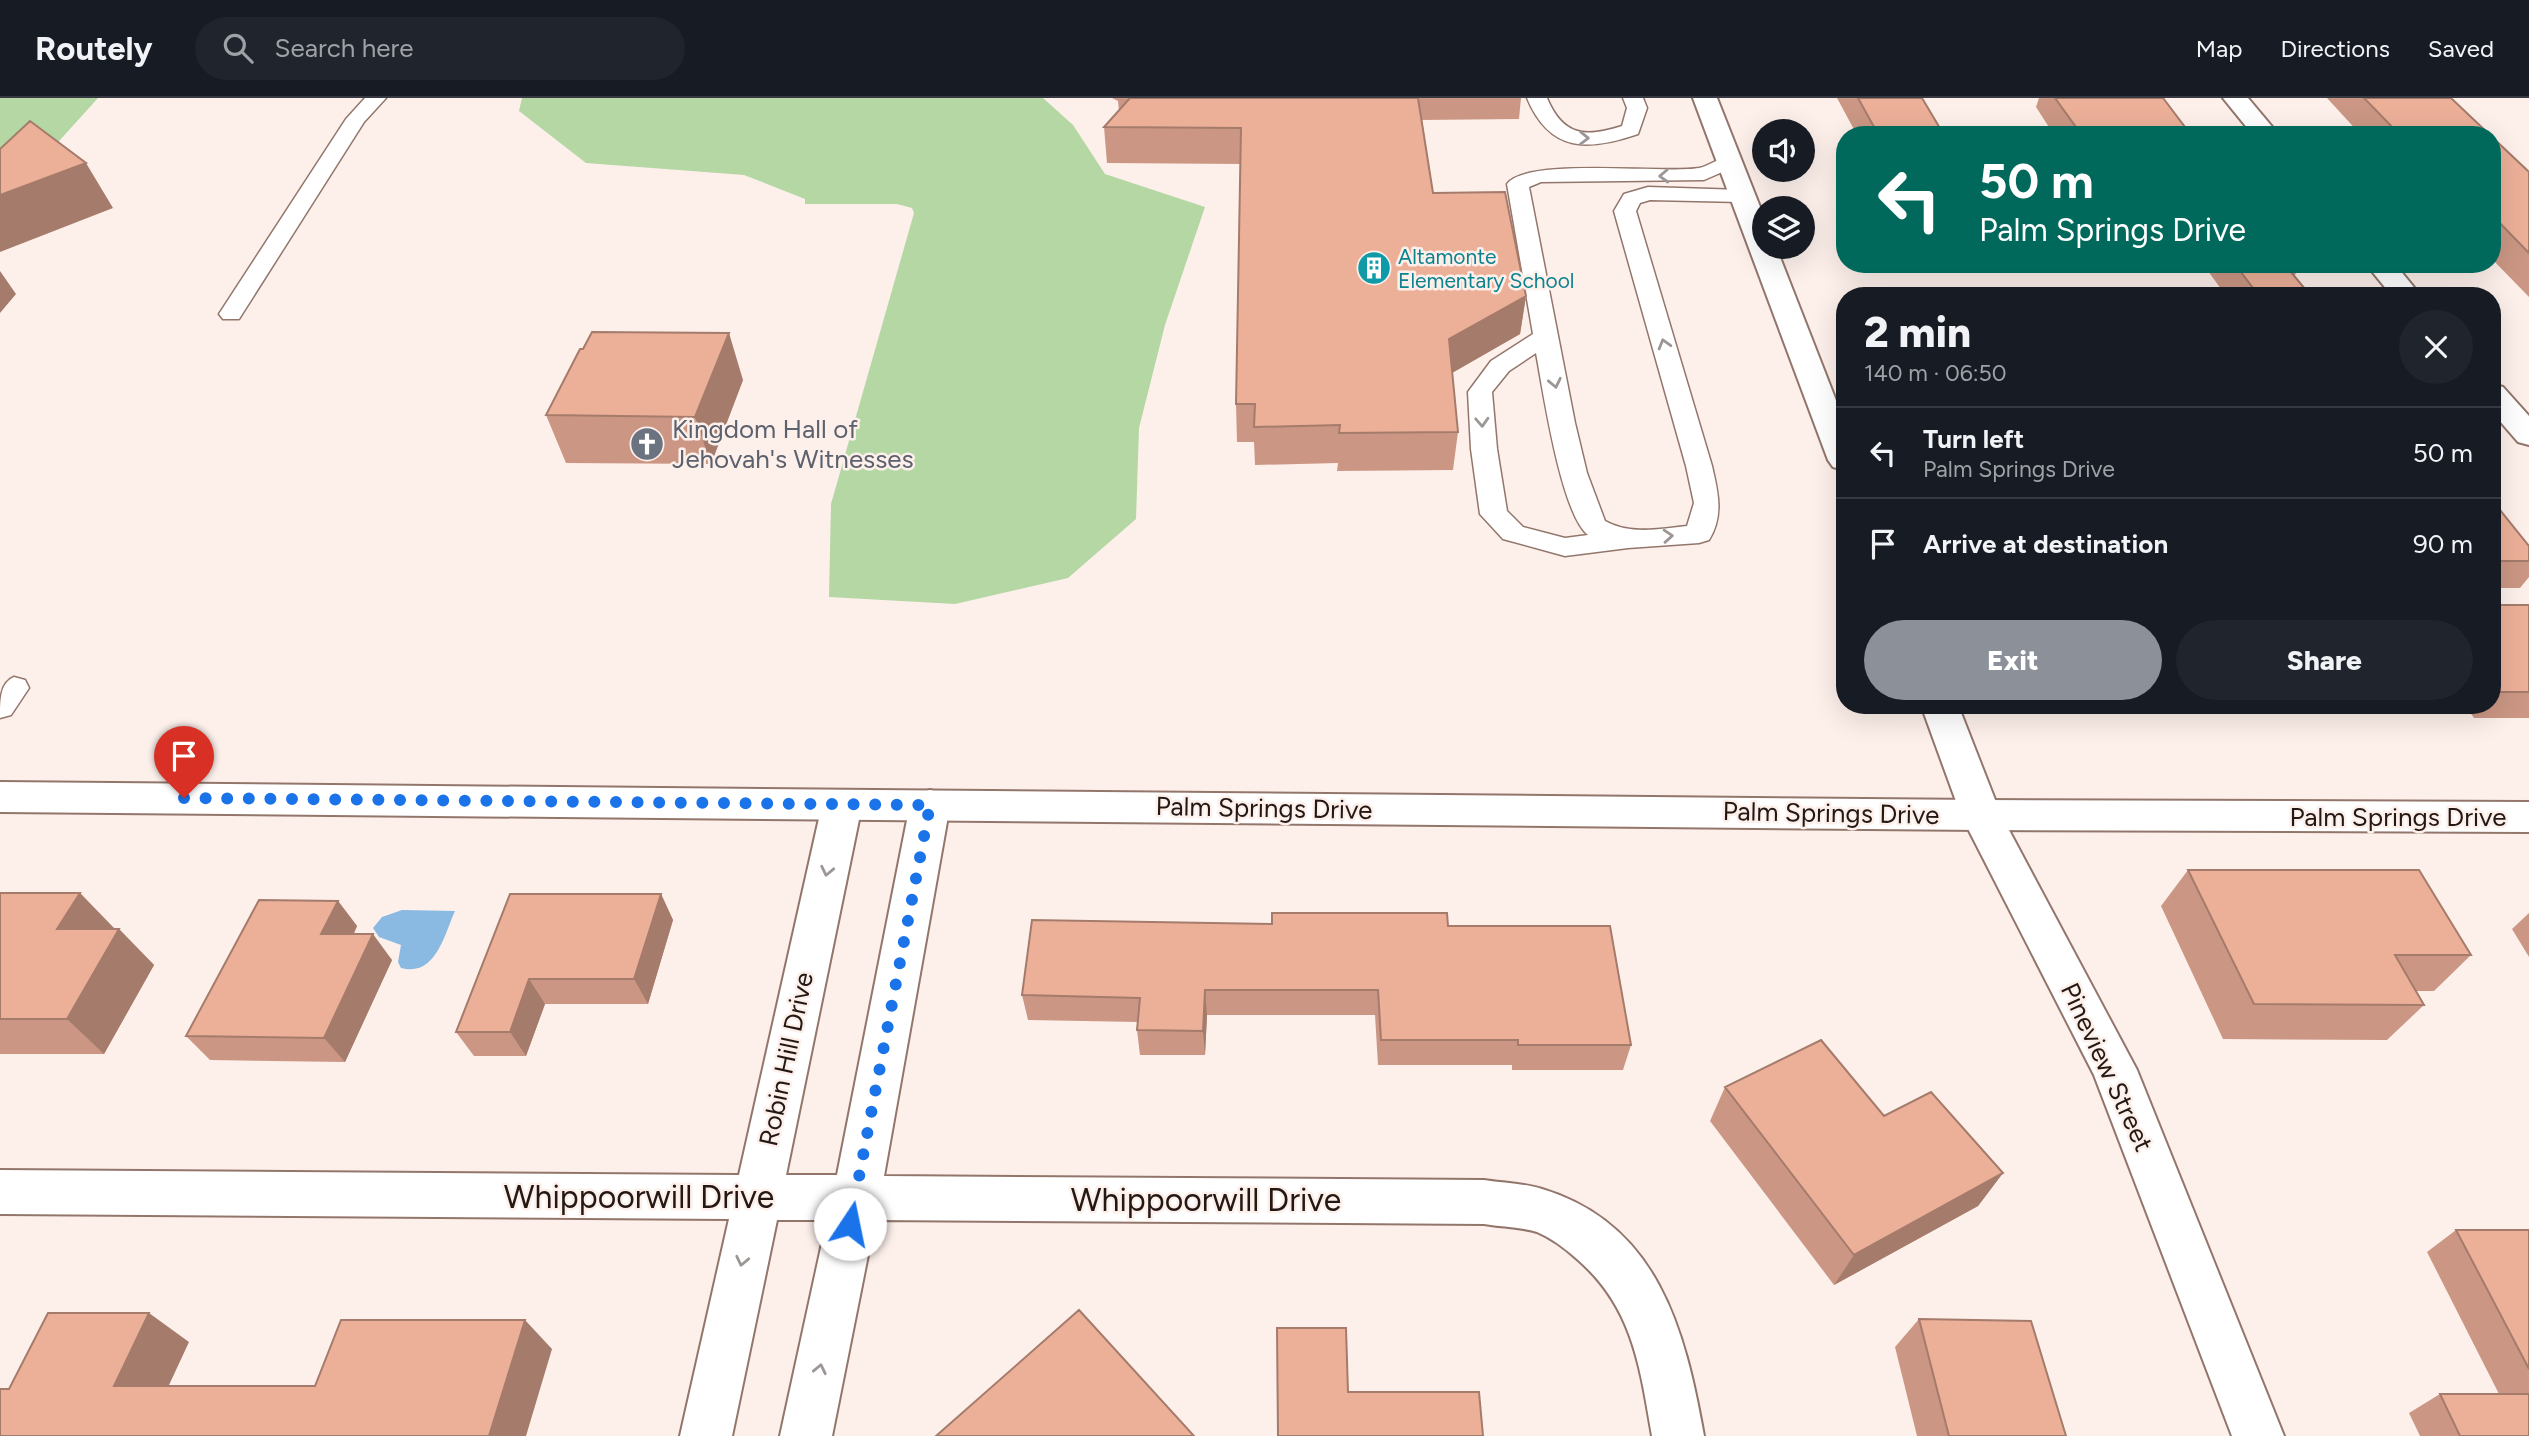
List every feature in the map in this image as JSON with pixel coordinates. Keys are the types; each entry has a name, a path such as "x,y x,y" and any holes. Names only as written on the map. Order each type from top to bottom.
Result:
{"street":[{"path":"1705,98 1836,439"},
{"path":"2235,98 2259,126"},
{"path":"2388,273 2399,287"},
{"path":"2501,403 2529,435"},
{"name":"Pineview Street","path":"1942,714 1981,815 2115,1070 2258,1436"},
{"name":"Palm Springs Drive","path":"0,797 1981,815 2529,817"},
{"name":"Robin Hill Drive","path":"706,1436 755,1198 842,805"},
{"path":"806,1436 856,1198 930,805"},
{"name":"Whippoorwill Drive","path":"0,1192 1484,1202 1550,1214 1604,1248 1635,1283 1665,1355 1678,1436"}],"lane":[{"path":"231,314 356,119 376,98"},
{"path":"1537,98 1541,113 1553,129 1571,138 1592,139 1631,130 1637,108 1633,98"},
{"path":"1626,539 1620,540 1592,526 1579,498 1545,336 1518,184 1538,176 1704,174 1729,162"},
{"path":"1545,336 1500,366 1480,392 1484,449 1494,514 1513,533 1565,547 1699,534 1707,503 1699,466 1625,211 1632,199 1648,193 1742,196"}],"green space":[{"path":"0,98 98,98 51,150 0,175"},
{"path":"522,98 1043,98 1073,125 1105,174 1205,207 1165,325 1139,428 1136,519 1068,578 955,604 829,597 831,504 914,213 912,208 897,204 805,204 805,199 744,175 586,163 519,111"}],"water":[{"path":"402,910 455,911 437,952 423,966 413,969 401,968 398,962 401,945 379,937 373,928 382,917"}],"building":[{"name":"Altamonte Elementary School","path":"1130,98 1418,98 1433,193 1505,192 1526,296 1449,339 1458,432 1339,433 1340,425 1254,427 1255,404 1236,404 1241,128 1104,127"},
{"path":"1858,98 1922,98 1939,126 1874,126"},
{"path":"2055,98 2163,98 2184,126 2075,126"},
{"path":"2364,98 2451,98 2481,126 2391,126"},
{"path":"30,121 86,163 0,195 0,149"},
{"path":"2501,146 2529,172 2529,253 2501,224"},
{"path":"2242,273 2292,273 2303,287 2252,287"},
{"path":"592,332 729,333 695,417 546,415 580,349 583,349"},
{"path":"2501,511 2529,546 2529,561 2501,561"},
{"path":"2501,605 2529,605 2529,692 2501,692"},
{"path":"2188,870 2419,870 2471,955 2395,955 2424,1005 2254,1004"},
{"path":"0,893 80,893 57,929 119,929 67,1019 0,1019"},
{"path":"510,894 661,894 634,979 529,979 510,1032 456,1032"},
{"path":"259,900 338,901 321,934 373,934 324,1038 186,1036"},
{"path":"1272,913 1447,913 1448,926 1610,926 1631,1045 1518,1045 1518,1040 1381,1040 1378,990 1205,990 1203,1031 1137,1030 1140,998 1022,995 1032,920 1272,924"},
{"path":"1821,1040 1884,1116 1931,1092 2003,1173 1854,1255 1725,1087"},
{"path":"2456,1230 2529,1230 2529,1369"},
{"path":"1079,1310 1194,1436 936,1436"},
{"path":"48,1313 149,1313 114,1386 315,1386 341,1320 525,1320 489,1436 0,1436 0,1389 9,1389"},
{"path":"1919,1319 2031,1321 2066,1436 1949,1436"},
{"path":"1277,1328 1346,1328 1348,1392 1479,1392 1483,1436 1278,1436"},
{"path":"2440,1394 2529,1394 2529,1436 2460,1436"}],"place":[{"name":"Altamonte Elementary School","path":"1374,268"},
{"name":"Kingdom Hall of Jehovah's Witnesses","path":"647,444"}],"route":[{"path":"184,798 930,805 850,1224"}]}
